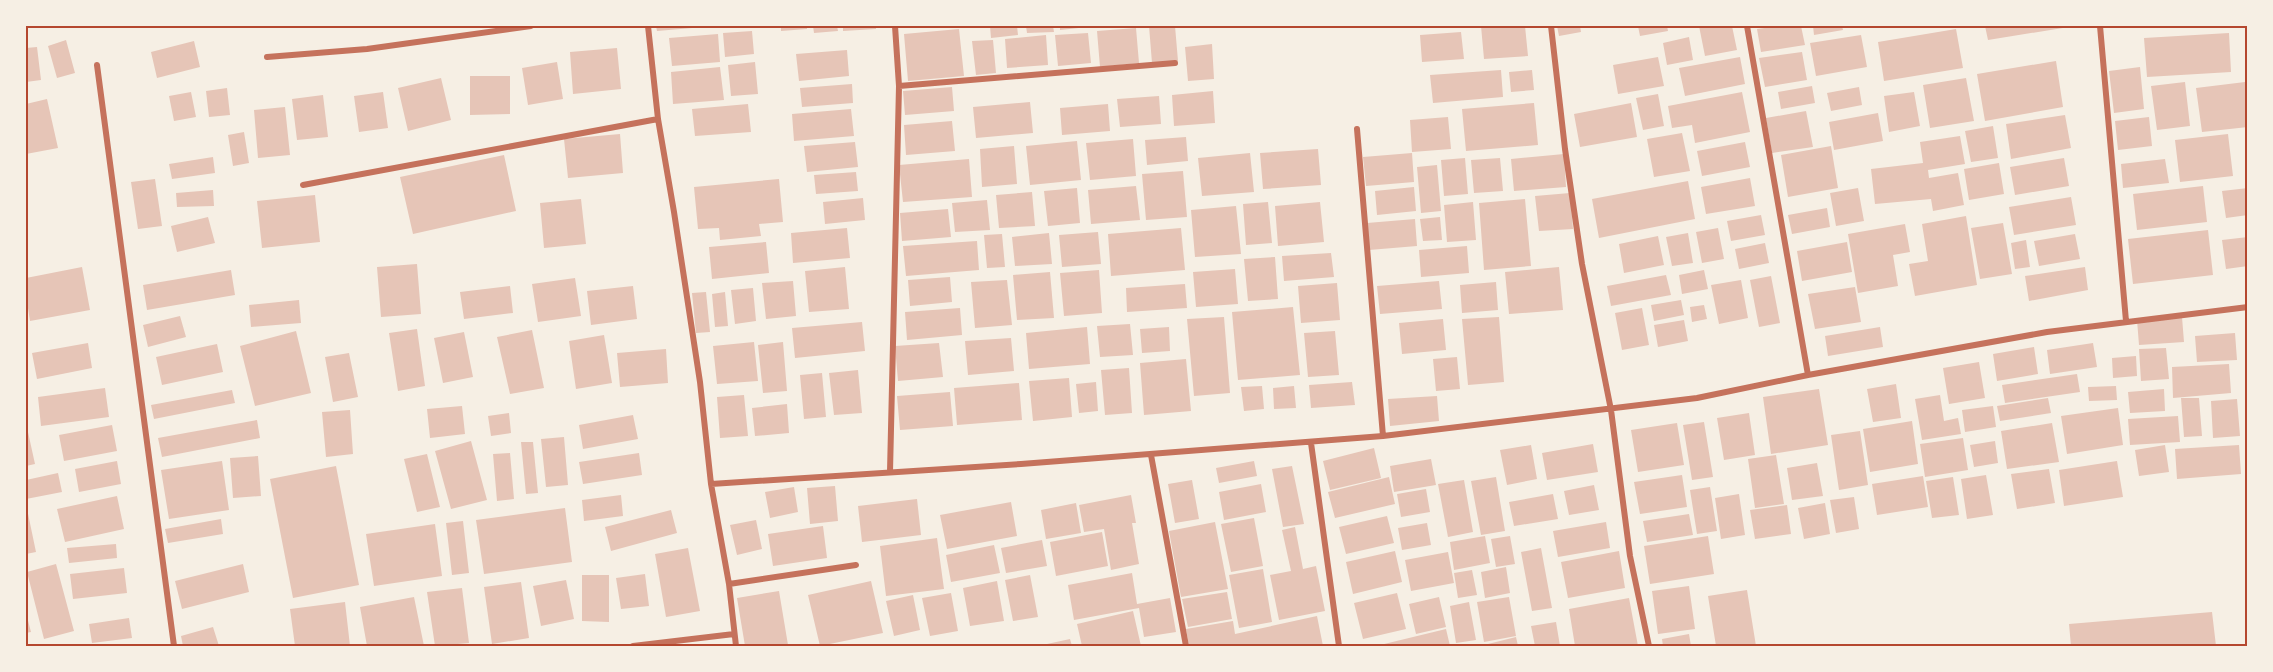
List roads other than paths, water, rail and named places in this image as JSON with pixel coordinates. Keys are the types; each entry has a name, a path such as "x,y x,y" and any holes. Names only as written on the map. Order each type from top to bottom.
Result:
{"street":[{"path":"267,57 368,49 531,26"},
{"path":"648,26 658,119 675,212 711,484 729,584 736,646"},
{"path":"890,472 898,86 895,26"},
{"path":"1551,26 1565,149 1582,264 1611,410 1630,556 1649,646"},
{"path":"1747,26 1808,375"},
{"path":"2100,26 2126,321"},
{"path":"898,86 1175,63"},
{"path":"97,65 174,646"},
{"path":"303,185 658,119"},
{"path":"1357,129 1383,436"},
{"path":"711,484 1311,443 1611,410 1697,398 1808,375 2047,332 2247,307"},
{"path":"1311,443 1339,646"},
{"path":"1151,455 1186,646"},
{"path":"729,584 856,565"},
{"path":"633,646 734,634"}]}
